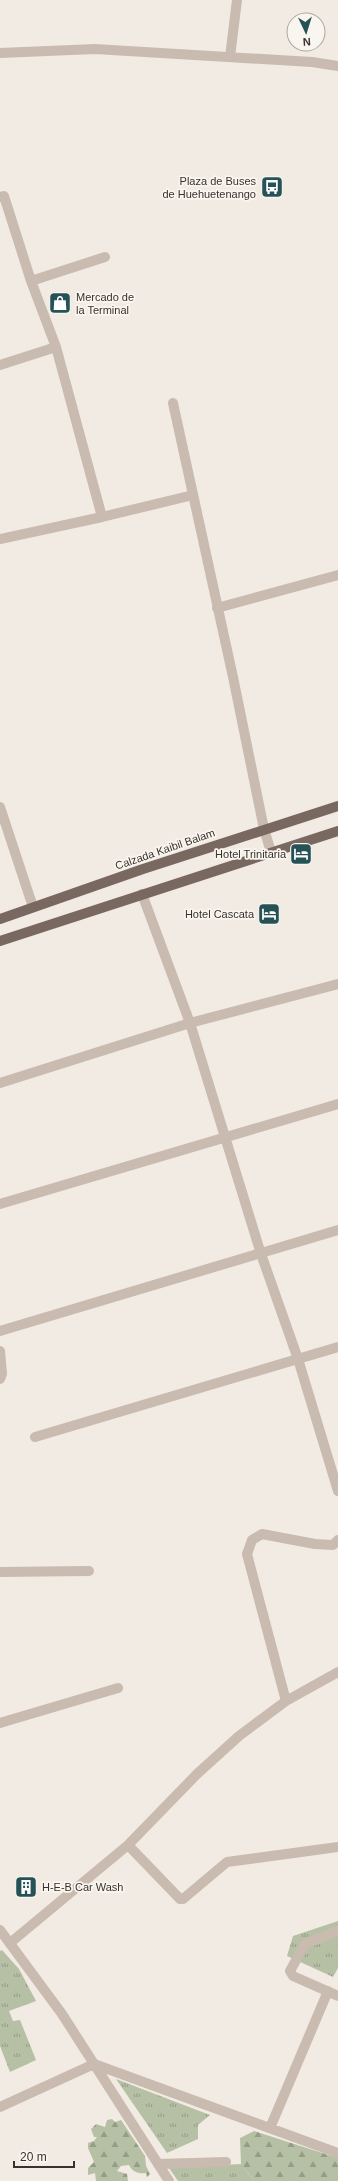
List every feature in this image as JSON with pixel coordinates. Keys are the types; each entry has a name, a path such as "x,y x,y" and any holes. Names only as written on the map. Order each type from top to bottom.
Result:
{"main road":[{"name":"Calzada Kaibil Balam","path":"0,919 264,829 338,806"},
{"path":"0,941 338,831"}],"street":[{"path":"230,57 237,0"},
{"path":"0,53 95,49 312,62 338,66"},
{"path":"0,197 4,196 31,282 56,347 102,517"},
{"path":"31,282 105,258"},
{"path":"0,365 56,347"},
{"path":"173,403 194,495 217,608 234,677 264,829 271,852"},
{"path":"0,539 194,495"},
{"path":"217,608 338,575"},
{"path":"0,807 33,907"},
{"path":"142,894 190,1023 261,1254 298,1359 338,1491"},
{"path":"0,1083 190,1023 338,984"},
{"path":"0,1204 338,1104"},
{"path":"0,1331 338,1230"},
{"path":"35,1437 338,1347"},
{"path":"0,1351 2,1374 0,1379"},
{"path":"286,1701 247,1554 252,1540 262,1534 315,1544 333,1545 338,1540"},
{"path":"0,1572 89,1571"},
{"path":"10,1943 128,1845 197,1774 239,1736 286,1701 338,1672"},
{"path":"0,1722 118,1688"},
{"path":"128,1845 180,1899 183,1899 227,1862 338,1847"},
{"path":"0,1930 62,2014 169,2181"},
{"path":"338,1931 305,1944 290,1971 292,1976 338,1996"},
{"path":"270,2128 328,1991"},
{"path":"0,2107 94,2064 338,2153"},
{"path":"158,2164 226,2162"}],"green space":[{"path":"338,1921 338,1968 333,1977 287,1956 293,1936"},
{"path":"2,1950 19,1969 36,2001 9,2011 13,2021 20,2020 36,2060 10,2072 0,2046 0,1951"},
{"path":"116,2079 210,2115 198,2125 198,2139 167,2153"},
{"path":"112,2119 115,2122 121,2120 145,2156 146,2166 150,2174 147,2177 146,2173 136,2172 129,2165 121,2166 117,2171 127,2174 128,2181 96,2181 95,2173 88,2175 88,2168 94,2162 88,2148 88,2143 94,2141 97,2137 94,2137 91,2129 96,2124 105,2127 107,2120"},
{"path":"254,2131 338,2158 338,2181 254,2181 241,2164 240,2138"},
{"path":"241,2164 254,2181 178,2181 169,2168"}],"place":[{"name":"Plaza de Buses de Huehuetenango","path":"272,187"},
{"name":"Mercado de la Terminal","path":"60,303"},
{"name":"Hotel Trinitaria","path":"301,854"},
{"name":"Hotel Cascata","path":"269,914"},
{"name":"H-E-B Car Wash","path":"26,1887"}]}
